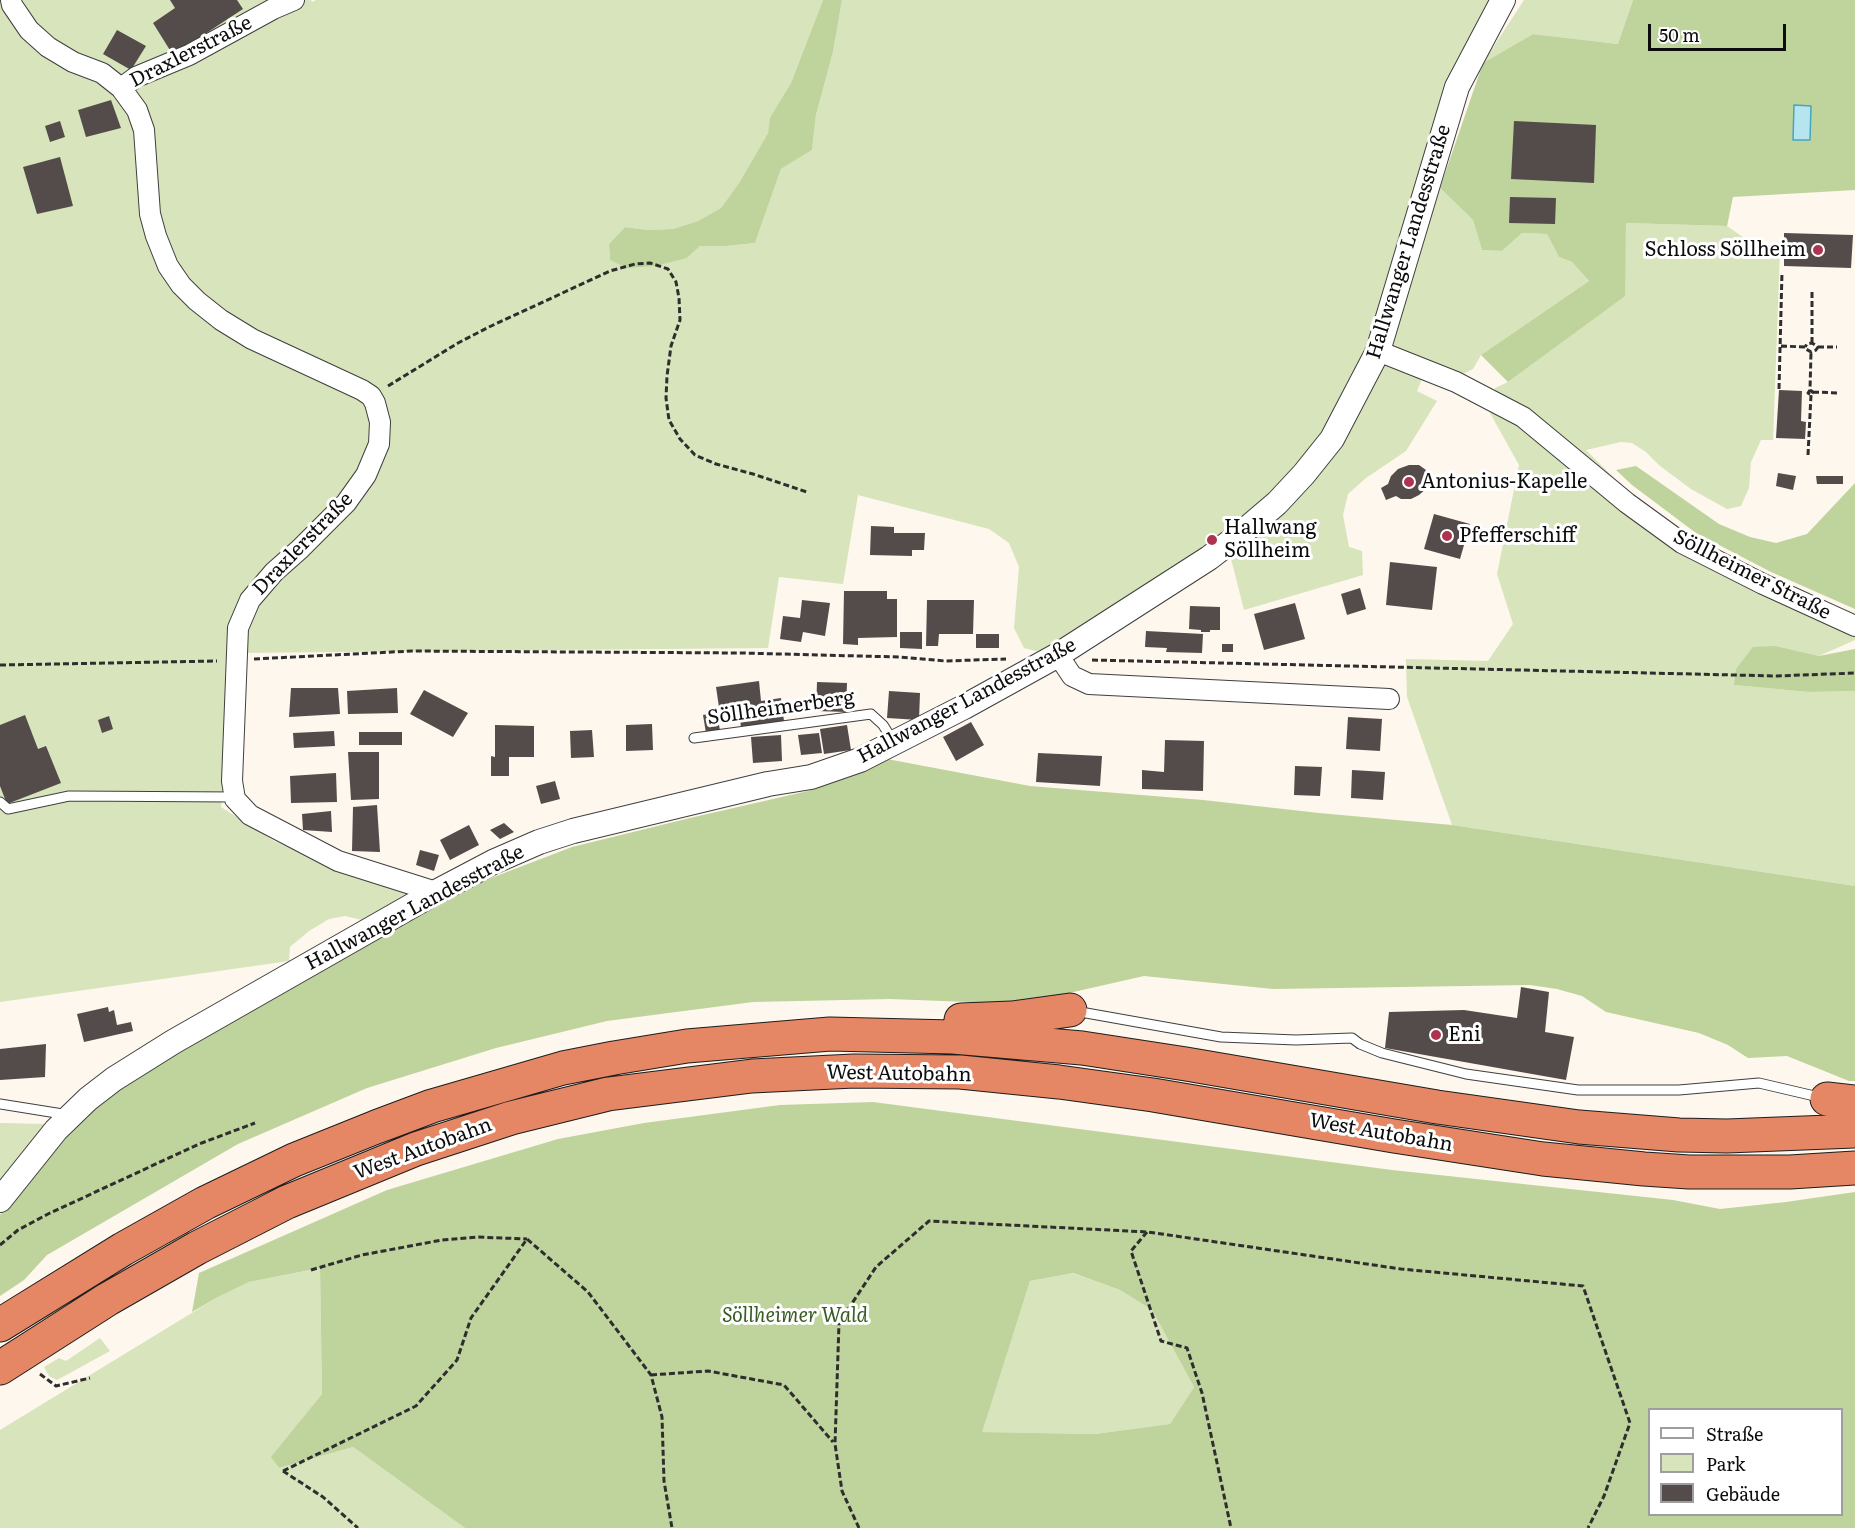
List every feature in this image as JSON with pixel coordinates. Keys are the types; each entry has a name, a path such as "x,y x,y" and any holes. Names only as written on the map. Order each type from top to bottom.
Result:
{"highway":[{"path":"926,1035 955,1020 987,1020 1070,1010"},
{"name":"West Autobahn","path":"0,1325 123,1249 205,1203 294,1160 432,1106 563,1068 687,1046 830,1034 926,1035 1082,1048 1437,1107 1578,1127 1679,1135 1728,1136 1855,1131"},
{"name":"West Autobahn","path":"0,1368 108,1299 197,1248 287,1202 405,1153 511,1118 608,1094 752,1076 854,1071 960,1072 1153,1095 1543,1159 1700,1172 1790,1172 1855,1168"}],"street":[{"name":"Draxlerstraße","path":"11,0 28,30 48,47 73,62 102,73 121,88 137,110 144,130 150,214 168,266 181,285 221,320 252,339 346,382 371,396 375,403 380,422 379,444 366,475 346,503 274,572 250,600 238,628 232,781 235,797"},
{"name":"Draxlerstraße","path":"121,88 136,77 189,54 294,0"},
{"name":"Hallwanger Landesstraße","path":"0,1200 42,1146 71,1115 114,1079 173,1042 435,892 518,851 573,831 768,784 811,777 846,765 964,707 1058,655 1209,558 1277,503 1332,439 1378,351 1457,87 1503,0"},
{"name":"Söllheimer Straße","path":"1378,351 1456,382 1523,417 1627,503 1682,543 1763,584 1855,626"},
{"path":"1058,655 1072,676 1089,684 1389,699"},
{"path":"235,797 250,815 338,861 435,892"}],"lane":[{"name":"Söllheimerberg","path":"694,738 871,714 883,725 894,743"},
{"path":"0,802 8,809 69,796 235,797"},
{"path":"1070,1010 1221,1037 1296,1040 1352,1038 1382,1053 1466,1074 1578,1090 1680,1090 1759,1083 1841,1100"},
{"path":"0,1104 71,1115"}],"path":[{"path":"371,396 458,343 489,327 610,271 635,264 650,263 668,269 676,282 679,298 680,320 671,346 666,398 669,420 680,439 694,455 807,492"},
{"path":"1779,389 1782,272"},
{"path":"1812,290 1812,343"},
{"path":"1805,347 1812,343 1818,347 1838,347"},
{"path":"1780,346 1805,347 1811,352 1812,392 1808,455"},
{"path":"1811,352 1818,347"},
{"path":"1812,392 1838,393"},
{"path":"0,665 236,660 411,651 741,653 899,657 945,661 1008,659"},
{"path":"1058,655 1075,654 1086,659 1141,662 1777,676 1855,673"},
{"path":"0,1245 18,1230 48,1214 199,1144 255,1123"},
{"path":"859,1528 842,1491 835,1444 839,1323 876,1267 929,1221 1148,1232 1401,1269 1583,1286 1630,1423 1604,1496 1588,1528"},
{"path":"1148,1232 1131,1251 1161,1341 1187,1348 1202,1393 1231,1528"},
{"path":"310,1269 362,1255 442,1240 477,1237 527,1239 588,1292 651,1375 662,1417 664,1480 672,1528"},
{"path":"358,1528 323,1497 283,1471 416,1406 457,1360 471,1318 527,1239"},
{"path":"37,1371 56,1386 90,1378"},
{"path":"651,1375 708,1371 784,1385 835,1444"}],"green space":[{"path":"0,0 311,0 312,2 316,0 823,0 791,83 771,118 768,133 739,183 721,208 698,221 673,229 647,230 625,227 609,244 610,260 687,258 700,246 755,243 781,169 812,150 816,115 833,52 842,0 1491,0 1439,109 1416,181 1440,188 1473,220 1482,250 1502,251 1522,233 1547,234 1559,257 1572,262 1589,281 1481,355 1473,369 1461,375 1422,379 1417,391 1437,401 1406,451 1366,478 1348,494 1343,515 1349,547 1362,551 1363,575 1244,610 1225,535 1050,648 1036,651 1024,648 1014,628 1019,567 1009,543 989,529 858,495 843,584 779,577 768,648 232,653 227,768 221,807 274,841 339,869 409,894 362,920 345,916 329,919 309,931 290,947 289,961 0,1002"},
{"path":"823,0 842,0 833,52 816,115 812,150 781,169 755,243 700,246 687,258 655,266 627,268 610,260 609,244 625,227 647,230 673,229 698,221 721,208 739,183 768,133 770,118 791,83"},
{"path":"1524,0 1633,0 1618,44 1533,34 1483,63"},
{"path":"1633,0 1855,0 1855,190 1733,197 1727,226 1626,223 1625,296 1508,382 1481,355 1589,281 1572,262 1559,257 1547,234 1522,233 1502,251 1482,250 1473,220 1440,188 1483,63 1533,34 1618,44"},
{"path":"1626,223 1727,226 1754,245 1780,250 1773,440 1761,440 1751,462 1749,488 1741,506 1727,509 1691,489 1632,443 1621,442 1586,450 1639,499 1692,537 1738,563 1805,594 1855,613 1855,640 1819,656 1776,646 1735,685 1809,692 1855,691 1855,886 1452,825 1407,697 1406,659 1488,661 1513,624 1497,574 1519,465 1490,413 1495,388 1508,382 1624,296"},
{"path":"1636,466 1719,524 1750,537 1776,543 1807,534 1855,483 1855,609 1771,572 1696,533 1632,485 1616,470"},
{"path":"1776,646 1819,656 1855,649 1855,691 1809,692 1734,685 1736,669 1753,647"},
{"path":"887,759 1030,786 1203,800 1452,825 1855,886 1855,1081 1849,1081 1787,1056 1748,1058 1728,1045 1699,1033 1606,1012 1582,996 1530,985 1273,989 1144,976 1069,993 995,1003 890,999 753,1002 607,1021 496,1048 367,1088 238,1144 47,1255 24,1280 0,1296 0,1215 3,1211 46,1158 108,1096 194,1041 473,885 572,847 808,791"},
{"name":"Söllheimer Wald","path":"873,1102 1392,1170 1673,1200 1720,1209 1855,1192 1855,1528 465,1528 353,1447 279,1468 271,1457 322,1394 320,1268 249,1282 192,1312 199,1273 387,1190 558,1139 644,1123 780,1105","holes":["1073,1273 1120,1290 1152,1310 1194,1387 1170,1424 1095,1434 982,1432 1030,1281"]},
{"path":"0,1123 46,1124 0,1182"},
{"path":"320,1268 322,1394 272,1457 279,1468 353,1447 465,1528 0,1528 0,1430 218,1297 249,1282"},
{"path":"1072,1273 1120,1290 1152,1310 1194,1387 1170,1424 1095,1434 981,1432 1030,1281"},
{"path":"100,1338 110,1351 57,1380 49,1376 44,1367 59,1358 66,1361"}],"water":[{"path":"1794,105 1811,106 1810,140 1793,140"}],"building":[{"path":"170,0 237,0 243,9 173,55 153,23 175,8"},
{"path":"117,30 146,46 131,70 103,54"},
{"path":"111,100 121,128 86,137 78,110"},
{"path":"60,121 65,137 50,142 45,126"},
{"path":"1514,121 1596,125 1594,183 1511,179"},
{"path":"60,157 73,206 37,214 23,167"},
{"path":"1510,197 1556,198 1555,224 1509,223"},
{"name":"Schloss Söllheim","path":"1784,233 1853,235 1851,268 1784,266"},
{"path":"1779,390 1802,391 1801,421 1806,422 1805,439 1776,438"},
{"name":"Antonius-Kapelle","path":"1409,465 1419,465 1426,470 1430,479 1427,488 1411,499 1401,499 1396,496 1386,500 1381,488 1388,484 1391,476 1398,469"},
{"path":"1778,473 1796,476 1793,490 1776,486"},
{"path":"1816,476 1843,476 1843,484 1817,484"},
{"name":"Pfefferschiff","path":"1434,514 1470,524 1460,559 1424,549"},
{"path":"871,526 894,527 894,533 925,533 924,550 912,550 912,556 870,555"},
{"path":"1390,562 1437,567 1432,610 1386,605"},
{"path":"1360,588 1366,609 1347,615 1341,594"},
{"path":"844,591 887,591 887,599 897,599 897,637 858,638 858,645 843,644"},
{"path":"802,600 830,603 825,636 803,632 801,642 780,639 783,616 800,618"},
{"path":"927,600 974,600 973,634 939,634 938,646 926,646"},
{"path":"1295,603 1305,639 1264,650 1254,614"},
{"path":"1190,606 1220,607 1220,630 1201,632 1201,630 1189,629"},
{"path":"1146,631 1203,634 1202,653 1166,652 1167,648 1145,647"},
{"path":"900,632 922,632 922,649 900,648"},
{"path":"976,634 999,634 999,648 976,648"},
{"path":"1222,644 1233,644 1233,652 1222,652"},
{"path":"759,681 761,701 781,698 784,721 741,728 740,718 721,721 716,687"},
{"path":"817,682 847,683 846,712 816,711"},
{"path":"291,688 338,688 340,714 289,717"},
{"path":"397,688 398,713 348,714 347,691"},
{"path":"424,690 468,713 453,737 410,714"},
{"path":"889,691 920,693 919,720 887,718"},
{"path":"717,712 720,731 706,733 703,715"},
{"path":"25,715 38,749 46,746 61,783 7,804 0,786 0,725"},
{"path":"109,716 113,729 102,733 98,720"},
{"path":"1348,717 1382,719 1380,751 1346,749"},
{"path":"971,722 984,745 956,761 943,737"},
{"path":"652,724 653,750 626,751 626,725"},
{"path":"495,725 534,726 534,757 509,757 509,776 491,776 491,756 495,757"},
{"path":"847,725 851,750 824,754 820,729"},
{"path":"592,730 594,757 571,758 570,731"},
{"path":"334,731 335,746 294,748 293,733"},
{"path":"359,732 402,732 402,745 359,745"},
{"path":"819,733 822,753 801,755 798,735"},
{"path":"781,735 782,761 753,763 751,737"},
{"path":"1165,740 1204,741 1203,791 1142,789 1142,770 1164,772"},
{"path":"348,752 379,752 379,799 351,800"},
{"path":"1038,753 1102,756 1100,786 1036,782"},
{"path":"1295,766 1322,767 1320,796 1294,795"},
{"path":"1352,770 1385,772 1383,800 1351,798"},
{"path":"336,773 337,802 291,803 290,776"},
{"path":"555,781 560,799 541,804 536,786"},
{"path":"377,805 380,852 352,851 353,807"},
{"path":"331,811 332,832 303,830 302,814"},
{"path":"504,823 514,832 500,839 490,830"},
{"path":"469,825 479,845 450,860 440,840"},
{"path":"420,850 439,855 434,871 416,865"},
{"path":"1521,987 1549,992 1545,1032 1574,1037 1566,1080 1385,1048 1389,1012 1464,1010 1517,1018"},
{"path":"108,1007 109,1012 114,1010 117,1025 131,1022 133,1031 84,1042 77,1014"},
{"path":"46,1044 45,1077 0,1080 0,1049"}],"place":[{"name":"Schloss Söllheim","path":"1818,250"},
{"name":"Antonius-Kapelle","path":"1409,482"},
{"name":"Pfefferschiff","path":"1447,536"},
{"name":"Hallwang Söllheim","path":"1212,540"},
{"name":"Eni","path":"1436,1035"}]}
